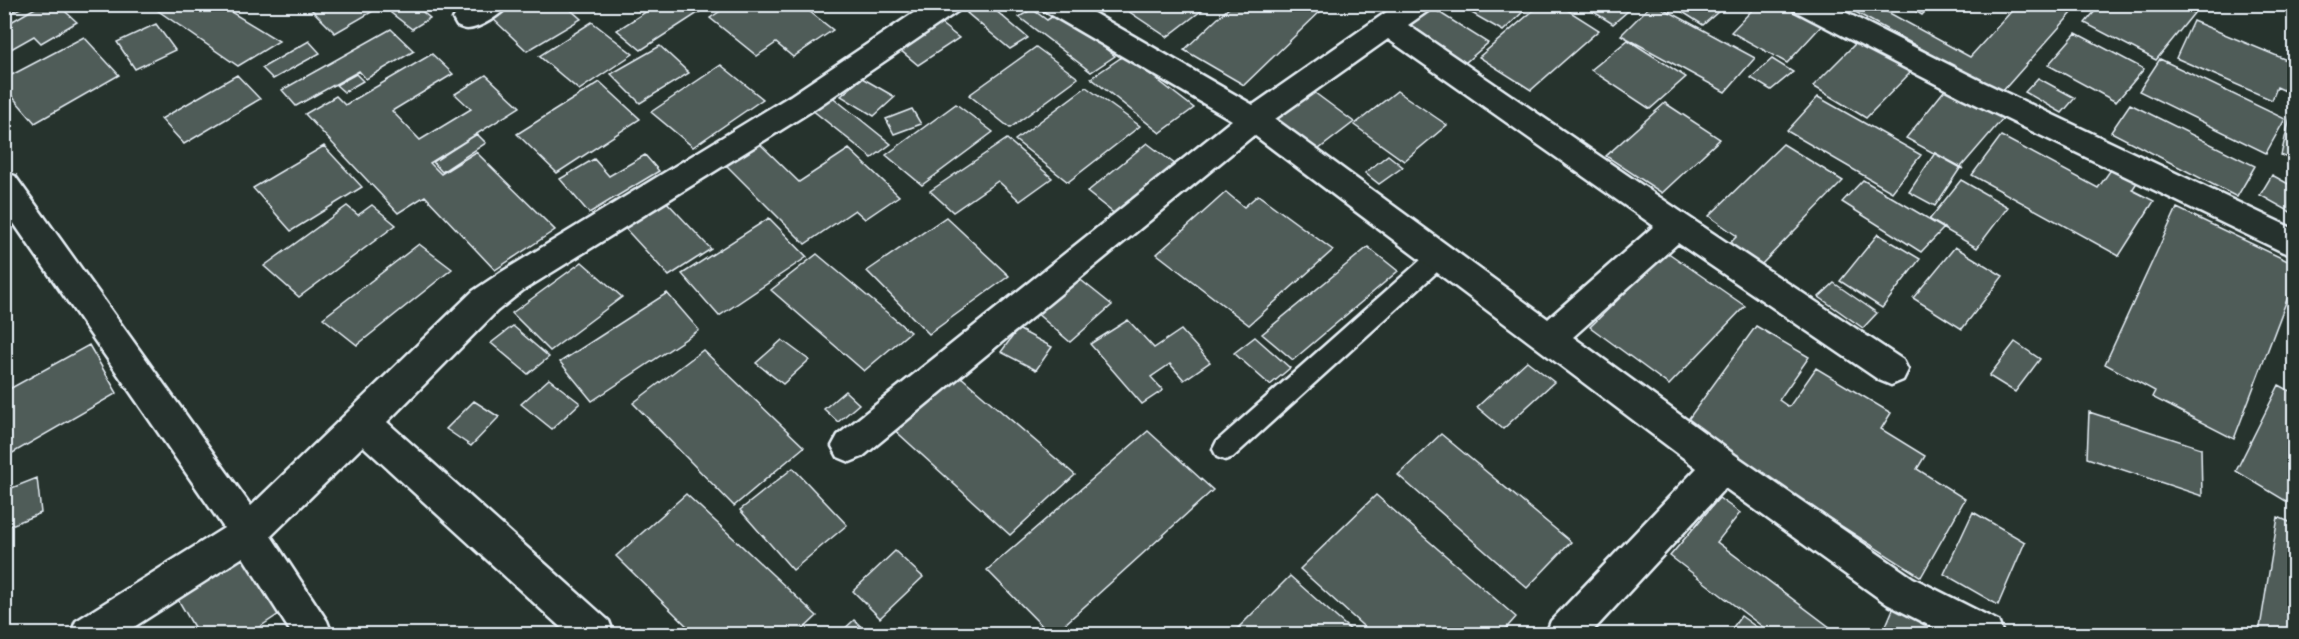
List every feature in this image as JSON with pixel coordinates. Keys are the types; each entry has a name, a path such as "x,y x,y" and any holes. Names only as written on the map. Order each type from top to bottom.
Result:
{"street":[{"path":"467,19 495,4"},
{"path":"90,634 249,533 485,301 511,282 800,104 948,4"},
{"path":"1055,4 1254,119 1722,466 1900,591 1984,634"},
{"path":"850,446 1254,119 1418,4"},
{"path":"1805,4 1973,90 2295,243"},
{"path":"1389,26 1891,370"},
{"path":"4,184 249,533 313,634"},
{"path":"1548,339 1677,225"},
{"path":"363,423 595,634"},
{"path":"1565,634 1722,466"}],"lane":[{"path":"1224,449 1439,257"}],"building":[{"path":"4,4 22,4 23,7 4,15"},
{"path":"42,4 57,4 77,22 41,43 34,36 4,53 4,26"},
{"path":"165,4 218,4 279,41 238,66 157,10"},
{"path":"306,4 368,4 375,10 335,33"},
{"path":"404,4 413,4 430,18 412,29 391,13"},
{"path":"515,4 564,4 581,19 527,51 492,18"},
{"path":"658,4 712,4 641,50 617,30"},
{"path":"731,4 800,4 833,30 793,57 776,43 757,56 710,18"},
{"path":"982,4 988,4 1028,38 1010,49 967,13"},
{"path":"1137,4 1210,4 1167,37 1128,11"},
{"path":"1233,4 1328,4 1244,85 1184,50"},
{"path":"1456,4 1531,4 1503,31"},
{"path":"1541,4 1558,4 1599,30 1531,90 1479,57"},
{"path":"1581,4 1636,4 1613,24"},
{"path":"1652,4 1755,58 1725,92 1621,35"},
{"path":"1670,4 1727,4 1703,25"},
{"path":"1758,4 1792,4 1825,22 1787,63 1731,32"},
{"path":"1841,4 1873,4 1970,57 2018,4 2080,4 2001,93"},
{"path":"1903,4 1932,4 1922,15"},
{"path":"2101,4 2179,4 2195,12 2156,60 2085,23"},
{"path":"1429,6 1488,43 1459,68 1400,30"},
{"path":"1032,9 1047,20 1058,13 1115,56 1091,72 1019,17"},
{"path":"2193,21 2294,63 2294,95 2277,87 2272,100 2176,58"},
{"path":"592,22 633,54 579,90 539,56"},
{"path":"940,23 959,38 918,65 899,49"},
{"path":"156,24 175,50 135,69 117,42"},
{"path":"391,29 414,51 366,79 359,71 296,106 282,90"},
{"path":"2076,33 2144,69 2116,102 2048,65"},
{"path":"84,37 119,75 35,123 4,87 4,79"},
{"path":"1860,39 1913,70 1866,118 1813,86"},
{"path":"1628,40 1686,77 1650,109 1591,70"},
{"path":"309,41 320,53 273,79 262,68"},
{"path":"660,46 689,73 640,103 611,74"},
{"path":"1036,47 1078,78 1010,128 969,95"},
{"path":"432,54 453,74 392,111 420,140 471,109 455,94 486,75 520,107 430,163 441,174 476,152 555,230 495,270 425,196 398,213 305,114 336,96 345,105"},
{"path":"1125,55 1194,108 1160,133 1091,78"},
{"path":"1772,59 1793,72 1771,90 1751,78"},
{"path":"2160,59 2285,119 2266,153 2139,91"},
{"path":"721,65 763,99 693,147 651,112"},
{"path":"356,74 363,81 344,92 336,85"},
{"path":"237,75 260,99 184,144 161,119"},
{"path":"862,78 895,97 874,116 841,96"},
{"path":"2038,78 2075,98 2062,113 2025,92"},
{"path":"600,82 640,119 557,173 517,134"},
{"path":"1948,86 2005,116 1961,167 1963,169 1906,138"},
{"path":"1086,87 1140,126 1068,182 1015,140"},
{"path":"1311,90 1354,122 1315,152 1272,119"},
{"path":"1397,91 1447,125 1404,161 1354,125"},
{"path":"830,95 891,144 872,158 811,109"},
{"path":"1818,97 1921,155 1892,192 1787,131"},
{"path":"1665,103 1720,139 1662,193 1606,156"},
{"path":"956,104 993,132 922,185 886,155"},
{"path":"2130,104 2255,166 2237,197 2111,132"},
{"path":"912,109 921,124 894,134 886,119"},
{"path":"2290,117 2294,119 2294,161 2281,155"},
{"path":"477,134 486,143 442,172 433,162"},
{"path":"2001,136 2098,188 2115,164 2140,178 2132,190 2154,201 2119,256 1972,175"},
{"path":"1007,139 1052,178 1020,201 998,181 953,212 930,191"},
{"path":"758,142 799,182 849,149 899,196 865,219 855,210 805,244 724,163"},
{"path":"1147,143 1176,165 1116,215 1087,192"},
{"path":"1783,144 1843,181 1757,269 1725,248 1737,236 1709,216"},
{"path":"324,146 362,187 291,231 253,188"},
{"path":"1935,153 1961,167 1935,206 1909,192"},
{"path":"645,155 659,171 589,213 560,179 594,159 609,176"},
{"path":"1388,155 1403,167 1379,184 1365,173"},
{"path":"2272,175 2294,187 2294,214 2260,195"},
{"path":"1863,180 1944,228 1921,252 1842,202"},
{"path":"1961,180 2008,207 1977,248 1929,220"},
{"path":"1226,192 1244,207 1258,195 1333,250 1249,325 1157,254"},
{"path":"663,198 711,249 669,276 621,224"},
{"path":"372,205 396,225 299,297 264,266 347,206 358,215"},
{"path":"2177,208 2294,264 2294,281 2234,439 2152,397 2155,391 2105,364"},
{"path":"946,217 1009,276 929,334 867,271"},
{"path":"769,218 807,257 719,316 682,274"},
{"path":"1878,234 1920,259 1882,308 1840,281"},
{"path":"419,244 452,269 357,345 323,318"},
{"path":"1368,247 1398,271 1293,360 1262,334"},
{"path":"1955,247 2003,276 1962,329 1913,298"},
{"path":"1667,252 1745,306 1669,385 1590,327"},
{"path":"817,254 910,332 864,371 771,290"},
{"path":"582,262 622,297 550,351 512,313"},
{"path":"1077,277 1112,305 1070,342 1035,312"},
{"path":"1834,283 1877,313 1863,328 1819,297"},
{"path":"667,293 699,330 592,401 560,362"},
{"path":"1128,320 1154,348 1181,330 1210,362 1184,380 1170,364 1151,377 1163,390 1142,404 1090,344"},
{"path":"513,326 549,357 528,374 491,343"},
{"path":"1756,326 1809,357 1779,400 1789,407 1816,368 1891,413 1881,429 1925,456 1917,469 1965,499 1921,577 1684,425"},
{"path":"1018,329 1052,347 1036,370 1001,352"},
{"path":"1255,337 1290,368 1270,385 1234,353"},
{"path":"782,340 809,360 783,384 756,363"},
{"path":"2015,342 2040,359 2015,392 1989,376"},
{"path":"89,345 117,393 4,458 4,392"},
{"path":"703,350 804,447 734,506 633,403"},
{"path":"1527,361 1554,382 1503,429 1477,407"},
{"path":"953,370 1075,475 1010,535 889,425"},
{"path":"549,379 580,403 552,429 521,404"},
{"path":"2279,385 2294,393 2294,506 2236,471"},
{"path":"845,391 859,404 838,422 824,409"},
{"path":"474,401 499,417 471,446 446,429"},
{"path":"2089,412 2201,448 2202,496 2087,458"},
{"path":"1148,431 1213,490 1054,634 1050,634 987,570"},
{"path":"1441,434 1571,542 1527,588 1398,475"},
{"path":"793,468 847,525 793,570 740,510"},
{"path":"37,478 41,513 4,528 4,491"},
{"path":"686,494 817,616 798,634 695,634 616,556"},
{"path":"1376,495 1516,617 1501,634 1372,634 1300,569"},
{"path":"1719,498 1740,513 1717,542 1839,634 1772,634 1670,556"},
{"path":"1973,512 2025,542 1998,605 1944,574"},
{"path":"2278,517 2294,524 2294,634 2259,634"},
{"path":"238,549 279,614 249,634 198,634 173,591"},
{"path":"895,551 923,577 880,618 853,591"},
{"path":"1290,576 1354,633 1232,634"},
{"path":"1896,602 1951,634 1895,634 1885,628"},
{"path":"1741,616 1766,634 1728,634"},
{"path":"854,620 869,634 839,634"}]}
